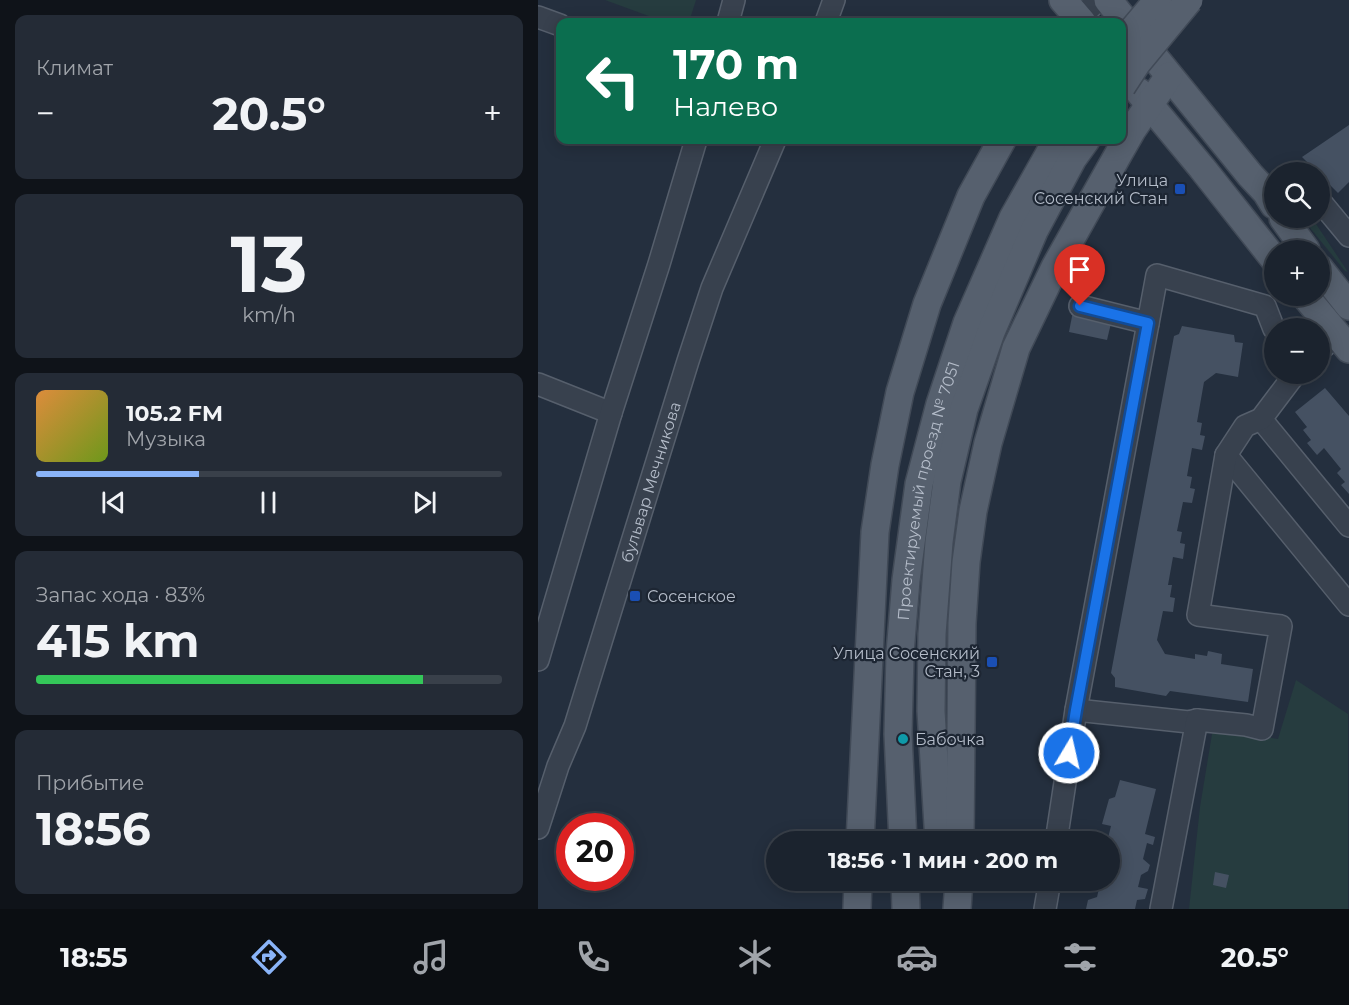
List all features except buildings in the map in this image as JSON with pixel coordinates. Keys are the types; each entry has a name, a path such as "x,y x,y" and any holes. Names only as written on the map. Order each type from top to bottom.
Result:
{"main road":[{"path":"1108,0 1122,18"},
{"path":"1126,38 1158,0"},
{"path":"1126,80 1137,63 1189,0"},
{"path":"1126,22 1250,175 1264,188"},
{"path":"1126,76 1264,246"},
{"path":"1126,140 1169,76"},
{"path":"861,831 875,532 885,465 900,392 927,304 971,196 1000,144"},
{"path":"979,327 1013,218 1055,144"},
{"path":"979,327 1073,158 1083,144"},
{"path":"960,831 962,623 966,562 973,511 988,443 1016,348 1045,287 1124,144"},
{"path":"1330,282 1348,306"},
{"path":"1310,306 1335,345"},
{"name":"Проектируемый проезд № 7051","path":"902,831 898,734 900,653 906,580 919,484 940,404 979,327"},
{"name":"Проектируемый проезд № 7051","path":"938,831 931,711 932,634 939,542 947,481 964,409 979,327"},
{"path":"857,909 858,891"},
{"path":"905,891 906,909"},
{"path":"942,891 943,909"},
{"path":"956,909 958,891"}],"street":[{"path":"729,18 734,0"},
{"path":"1075,16 1098,0"},
{"path":"538,17 556,24"},
{"path":"538,660 611,413 695,144"},
{"name":"бульвар Мечникова","path":"538,828 558,766 575,726 712,288 773,144"},
{"path":"1330,214 1348,236"},
{"path":"1058,831 1076,710 1157,275 1265,306 1270,318"},
{"path":"1080,306 1148,323"},
{"path":"538,384 611,413"},
{"path":"1076,710 1189,722 1197,720 1246,725 1262,729 1280,626 1198,615 1226,455 1245,426 1261,419 1286,384"},
{"path":"1261,419 1348,526"},
{"path":"1226,455 1348,605"},
{"path":"1161,909 1197,720"},
{"path":"1045,909 1048,891"}],"green space":[{"path":"605,0 696,0 690,18 654,18"},
{"path":"1310,228 1319,228 1327,240 1320,240"},
{"path":"1330,245 1348,272 1330,253"},
{"path":"1296,680 1348,714 1348,909 1189,909 1200,807 1213,728 1278,739"}],"place":[{"name":"Улица Сосенский Стан","path":"1180,189"},
{"name":"Сосенское","path":"635,596"},
{"name":"Улица Сосенский Стан, 3","path":"992,662"},
{"name":"Бабочка","path":"903,739"}],"route":[{"path":"1069,753 1148,323 1080,306"}]}
